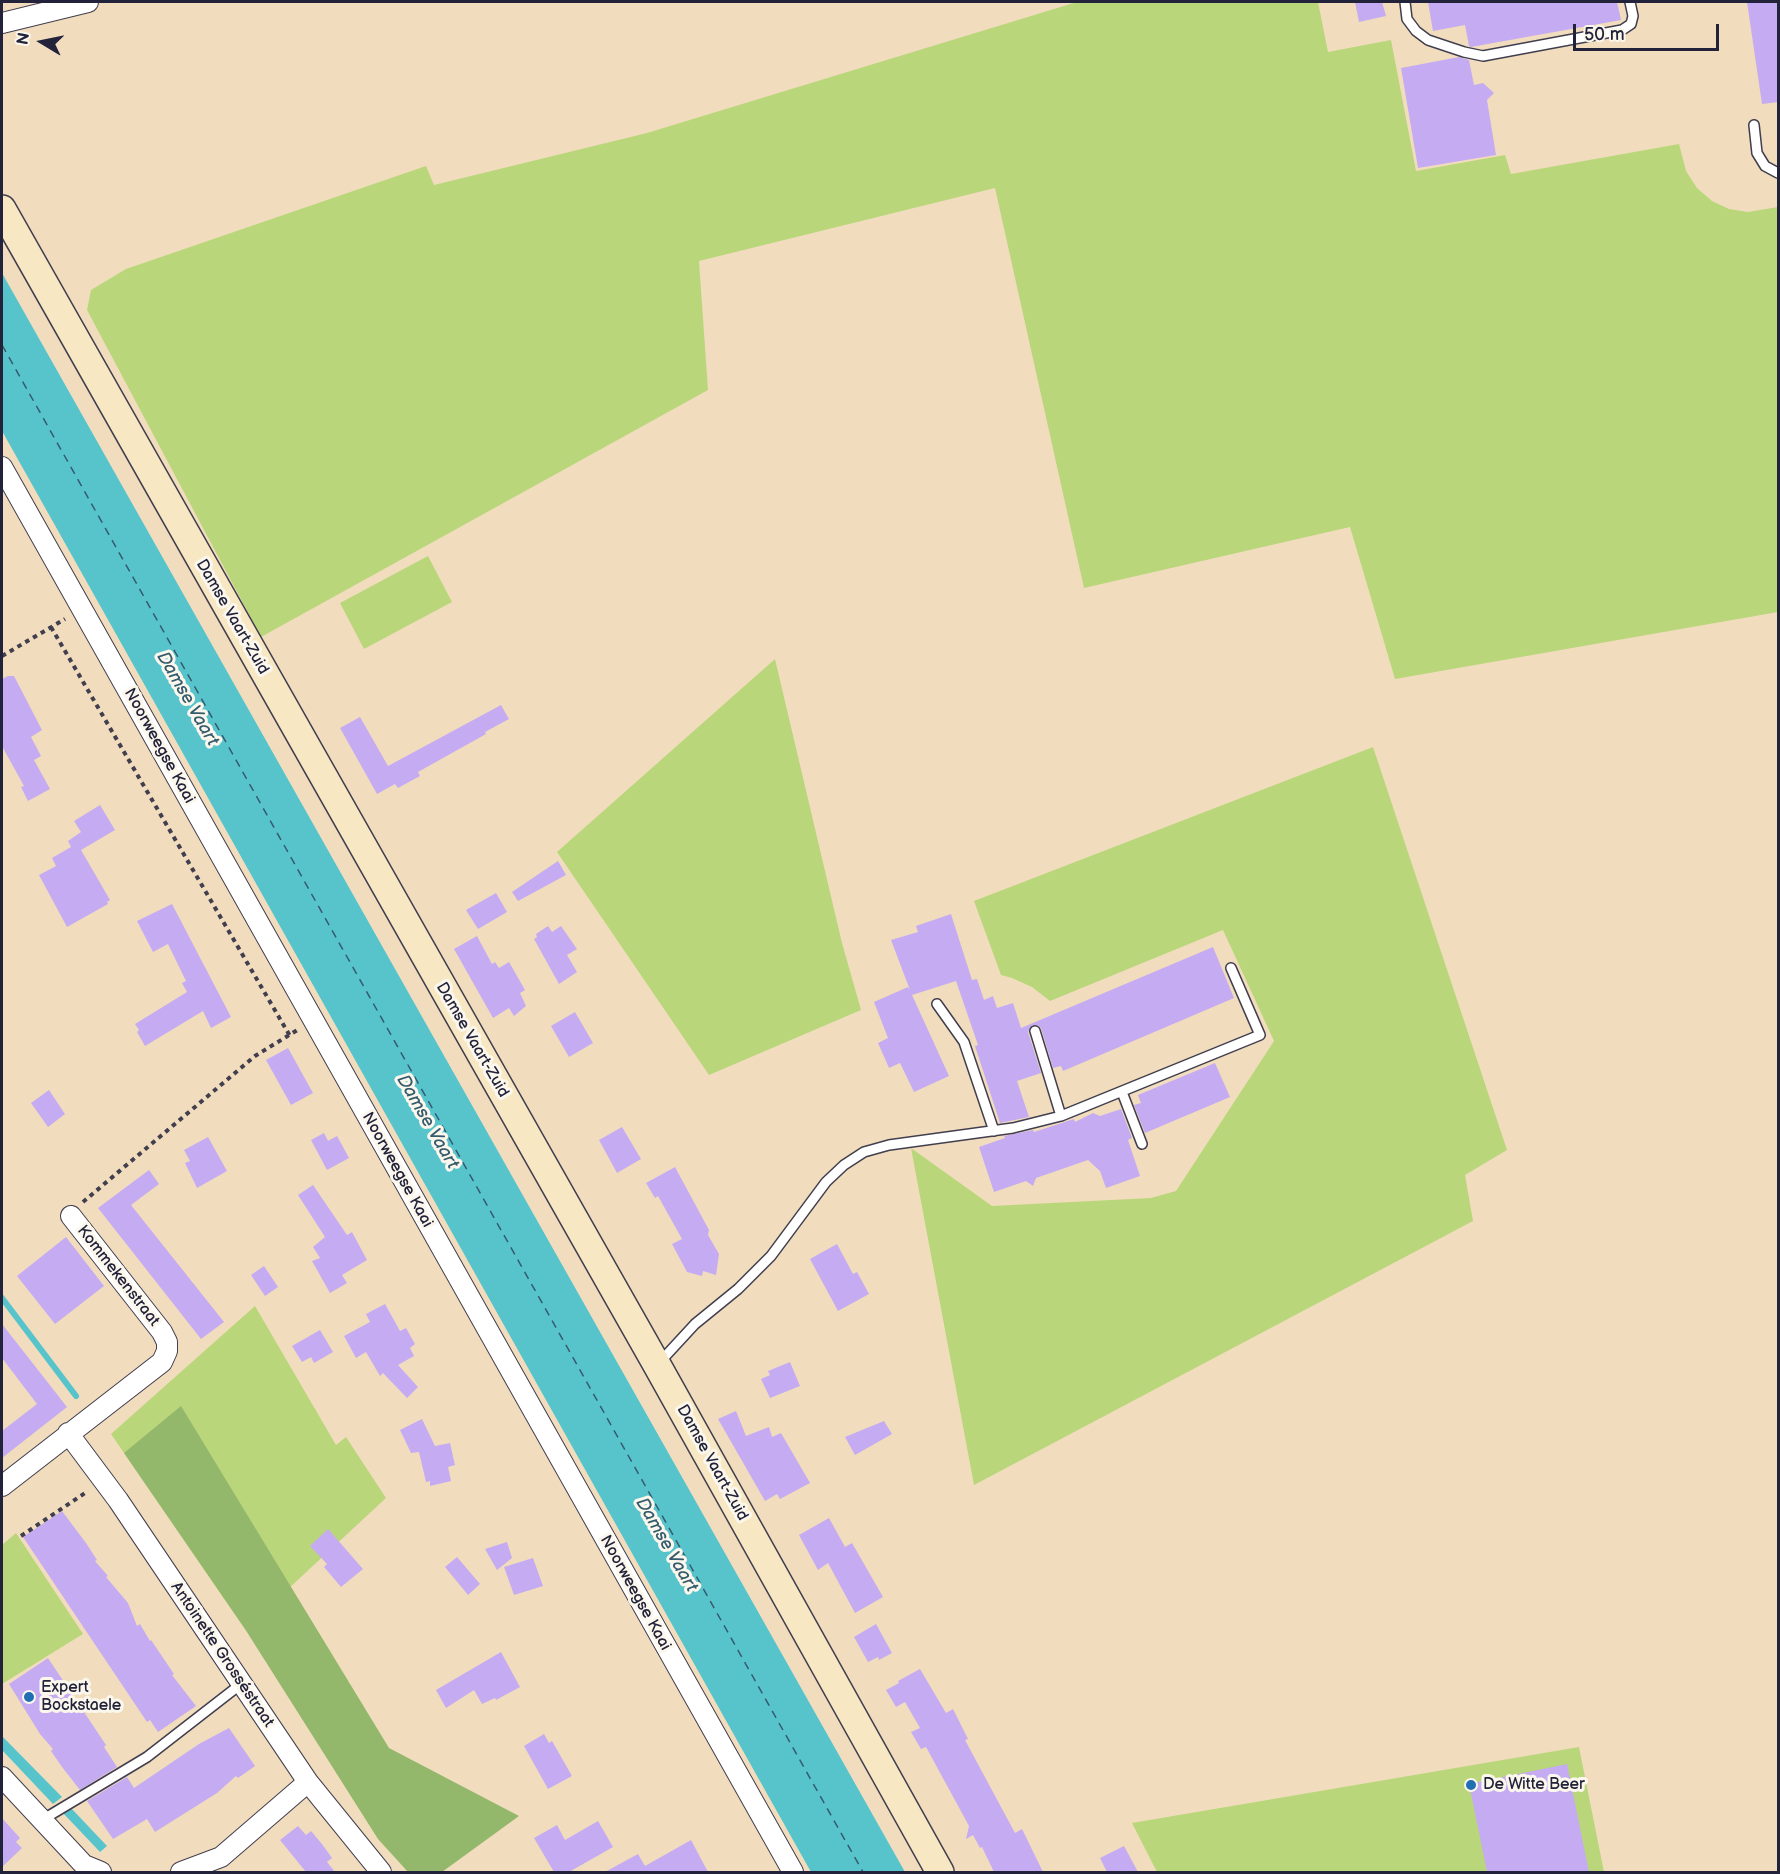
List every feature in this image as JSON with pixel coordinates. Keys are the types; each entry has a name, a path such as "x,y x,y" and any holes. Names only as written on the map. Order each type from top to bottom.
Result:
{"street":[{"path":"2,23 88,2"},
{"name":"Damse Vaart-Zuid","path":"2,209 657,1365 940,1872"},
{"name":"Noorweegse Kaai","path":"2,467 793,1872"},
{"name":"Kommekenstraat","path":"2,1486 162,1362 167,1351 167,1342 162,1332 71,1216"},
{"name":"Antoinette Grosséstraat","path":"68,1433 118,1500 308,1782 381,1872"},
{"path":"2,1777 85,1870"},
{"path":"181,1872 220,1857 308,1782"}],"lane":[{"path":"1405,2 1407,19 1416,31 1428,40 1483,56 1622,30 1630,24 1633,16 1630,2"},
{"path":"1754,125 1757,153 1765,166 1779,173"},
{"path":"657,1365 695,1324 738,1289 771,1256 826,1182 844,1165 864,1152 889,1145 994,1131 1061,1116 1260,1035 1231,968"},
{"path":"937,1004 964,1042 994,1131"},
{"path":"1035,1031 1061,1116"},
{"path":"1122,1092 1142,1144"},
{"path":"42,1820 147,1756 241,1684"}],"path":[{"path":"2,656 51,627 290,1036 255,1056 87,1197 71,1216"},
{"path":"21,1536 90,1490 104,1510 118,1500"}],"green space":[{"path":"1077,2 1318,2 1328,52 1391,40 1416,171 1505,155 1511,174 1679,144 1686,171 1697,188 1712,201 1729,209 1748,212 1778,207 1778,612 1395,679 1350,527 1084,588 995,188 699,261 708,390 261,637 87,310 91,290 126,269 426,166 434,185 647,133"},
{"path":"428,556 452,602 364,649 340,603"},
{"path":"775,659 842,943 861,1010 709,1075 557,852"},
{"path":"1373,747 1507,1150 1465,1175 1473,1221 974,1485 911,1148 992,1206 1151,1198 1176,1191 1274,1041 1223,930 1050,1001 1032,987 1001,975 974,901"},
{"path":"255,1306 336,1445 346,1437 386,1498 245,1629 111,1434"},
{"path":"181,1406 389,1748 519,1816 442,1872 408,1872 378,1839 245,1629 124,1453"},
{"path":"16,1533 83,1634 2,1684 2,1545"},
{"name":"De Witte Beer","path":"1579,1747 1604,1872 1157,1872 1132,1823"}],"water":[{"name":"Damse Vaart","path":"2,273 905,1872 811,1872 2,431"},
{"path":"2,1736 62,1797 53,1804 2,1750"},
{"path":"71,1808 107,1846 100,1852 63,1813"}],"building":[{"path":"1355,2 1382,2 1386,16 1359,22"},
{"path":"1428,2 1617,2 1621,20 1471,47 1465,25 1433,31"},
{"path":"1747,2 1779,2 1779,102 1762,104"},
{"path":"1459,57 1469,60 1474,85 1483,83 1494,93 1487,100 1496,155 1418,168 1401,68"},
{"path":"14,676 42,730 31,737 41,756 34,760 50,789 28,801 21,787 24,786 2,746 2,679"},
{"path":"501,705 509,719 418,772 420,776 398,788 395,784 377,794 340,728 360,717 388,766"},
{"path":"100,805 115,830 81,850 110,900 108,904 67,927 39,875 56,866 52,858 71,847 68,841 81,832 74,821"},
{"path":"558,861 566,875 518,901 512,892"},
{"path":"496,893 507,912 478,929 466,910"},
{"path":"172,904 231,1017 211,1028 203,1011 145,1046 135,1024 187,992 182,983 186,981 168,944 153,952 137,921"},
{"path":"951,914 972,980 977,979 984,1000 993,996 997,1008 1013,1003 1021,1028 1213,947 1234,998 1063,1071 1061,1066 1053,1068 1041,1028 1032,1025 1028,1032 1041,1073 1017,1081 1029,1117 1000,1123 975,1046 978,1045 956,981 912,995 949,1076 914,1092 900,1063 889,1068 878,1043 888,1038 874,1002 908,987 910,990 891,940 918,932 916,926"},
{"path":"548,926 552,932 561,926 577,949 567,955 577,972 559,984 534,939 537,937 536,934"},
{"path":"477,936 492,964 495,962 499,968 509,962 525,990 520,993 526,1006 514,1016 509,1008 493,1018 454,949"},
{"path":"575,1012 593,1043 569,1057 551,1026"},
{"path":"288,1048 313,1093 291,1105 266,1060"},
{"path":"1215,1063 1230,1097 1145,1133 1134,1105 1141,1103 1138,1095"},
{"path":"49,1090 65,1114 48,1127 31,1103"},
{"path":"1121,1109 1132,1138 1128,1140 1140,1176 1106,1188 1100,1171 1088,1160 1036,1178 1033,1186 1026,1181 994,1192 979,1147 1005,1138 1004,1136 1033,1130 1034,1132 1074,1119 1075,1122 1093,1113 1100,1116"},
{"path":"622,1127 641,1159 617,1173 599,1140"},
{"path":"324,1133 328,1141 337,1136 349,1158 327,1170 311,1140"},
{"path":"208,1137 227,1171 197,1188 185,1163 190,1161 184,1150"},
{"path":"675,1167 709,1230 708,1235 719,1254 716,1275 703,1271 702,1276 687,1272 672,1244 682,1239 658,1196 655,1198 646,1183"},
{"path":"149,1170 159,1184 131,1205 224,1322 201,1339 98,1208"},
{"path":"313,1185 347,1235 352,1232 367,1260 342,1275 347,1283 330,1293 312,1261 320,1258 313,1247 325,1237 298,1195"},
{"path":"66,1237 104,1286 55,1324 17,1276"},
{"path":"837,1244 853,1274 857,1272 869,1294 838,1311 810,1259"},
{"path":"264,1266 278,1287 265,1296 251,1275"},
{"path":"385,1304 400,1331 406,1328 415,1344 410,1348 414,1356 398,1365 418,1387 407,1398 383,1373 380,1376 366,1352 356,1358 344,1336 370,1322 366,1314"},
{"path":"2,1324 67,1407 2,1458 2,1431 37,1404 2,1358"},
{"path":"320,1330 333,1352 314,1363 311,1357 302,1362 292,1346"},
{"path":"790,1362 800,1386 770,1398 761,1379 770,1375 768,1371"},
{"path":"736,1411 746,1436 769,1427 772,1437 781,1433 810,1483 780,1499 777,1494 765,1501 718,1419"},
{"path":"422,1419 435,1446 450,1443 455,1465 448,1467 451,1481 430,1486 430,1481 426,1482 419,1452 411,1453 400,1430"},
{"path":"884,1421 892,1434 855,1455 845,1437"},
{"path":"62,1511 86,1543 97,1560 95,1561 108,1576 106,1577 128,1603 137,1626 140,1624 174,1674 172,1675 196,1706 158,1732 150,1720 147,1722 23,1537"},
{"path":"829,1518 845,1547 852,1543 883,1597 855,1613 828,1563 818,1570 799,1535"},
{"path":"328,1529 363,1569 341,1587 324,1567 327,1564 310,1546"},
{"path":"507,1542 512,1558 497,1570 485,1549"},
{"path":"457,1557 480,1584 468,1595 445,1567"},
{"path":"533,1558 543,1586 514,1595 504,1567"},
{"path":"876,1624 892,1653 879,1660 878,1657 868,1662 854,1637"},
{"path":"501,1652 520,1687 496,1700 495,1698 482,1704 474,1690 446,1708 436,1690"},
{"path":"48,1658 106,1745 104,1747 117,1767 80,1790 51,1751 53,1749 40,1734 9,1684"},
{"path":"920,1669 946,1713 953,1709 968,1739 965,1740 1015,1833 1022,1829 1043,1872 994,1872 982,1847 980,1848 973,1835 966,1839 969,1826 926,1747 921,1749 911,1732 920,1728 905,1702 896,1707 886,1690"},
{"path":"229,1728 255,1766 238,1778 236,1776 217,1793 155,1832 147,1819 113,1839 87,1801 127,1777 134,1788 199,1744"},
{"path":"544,1734 549,1743 552,1741 572,1776 548,1789 524,1746"},
{"path":"1567,1764 1589,1872 1487,1872 1469,1784"},
{"path":"2,1818 20,1838 16,1842 22,1848 2,1867"},
{"path":"598,1821 613,1847 569,1872 554,1872 534,1838 557,1825 565,1840"},
{"path":"298,1826 306,1835 311,1831 322,1844 332,1858 327,1862 335,1872 306,1872 280,1840"},
{"path":"691,1840 708,1872 605,1872 638,1854 645,1866"},
{"path":"1124,1846 1138,1872 1107,1872 1100,1858"}],"waterway":[{"path":"2,1298 76,1396"}],"ferry route":[{"path":"2,345 863,1872"}],"place":[{"name":"Expert Bockstaele","path":"29,1697"},
{"name":"De Witte Beer","path":"1471,1785"}]}
